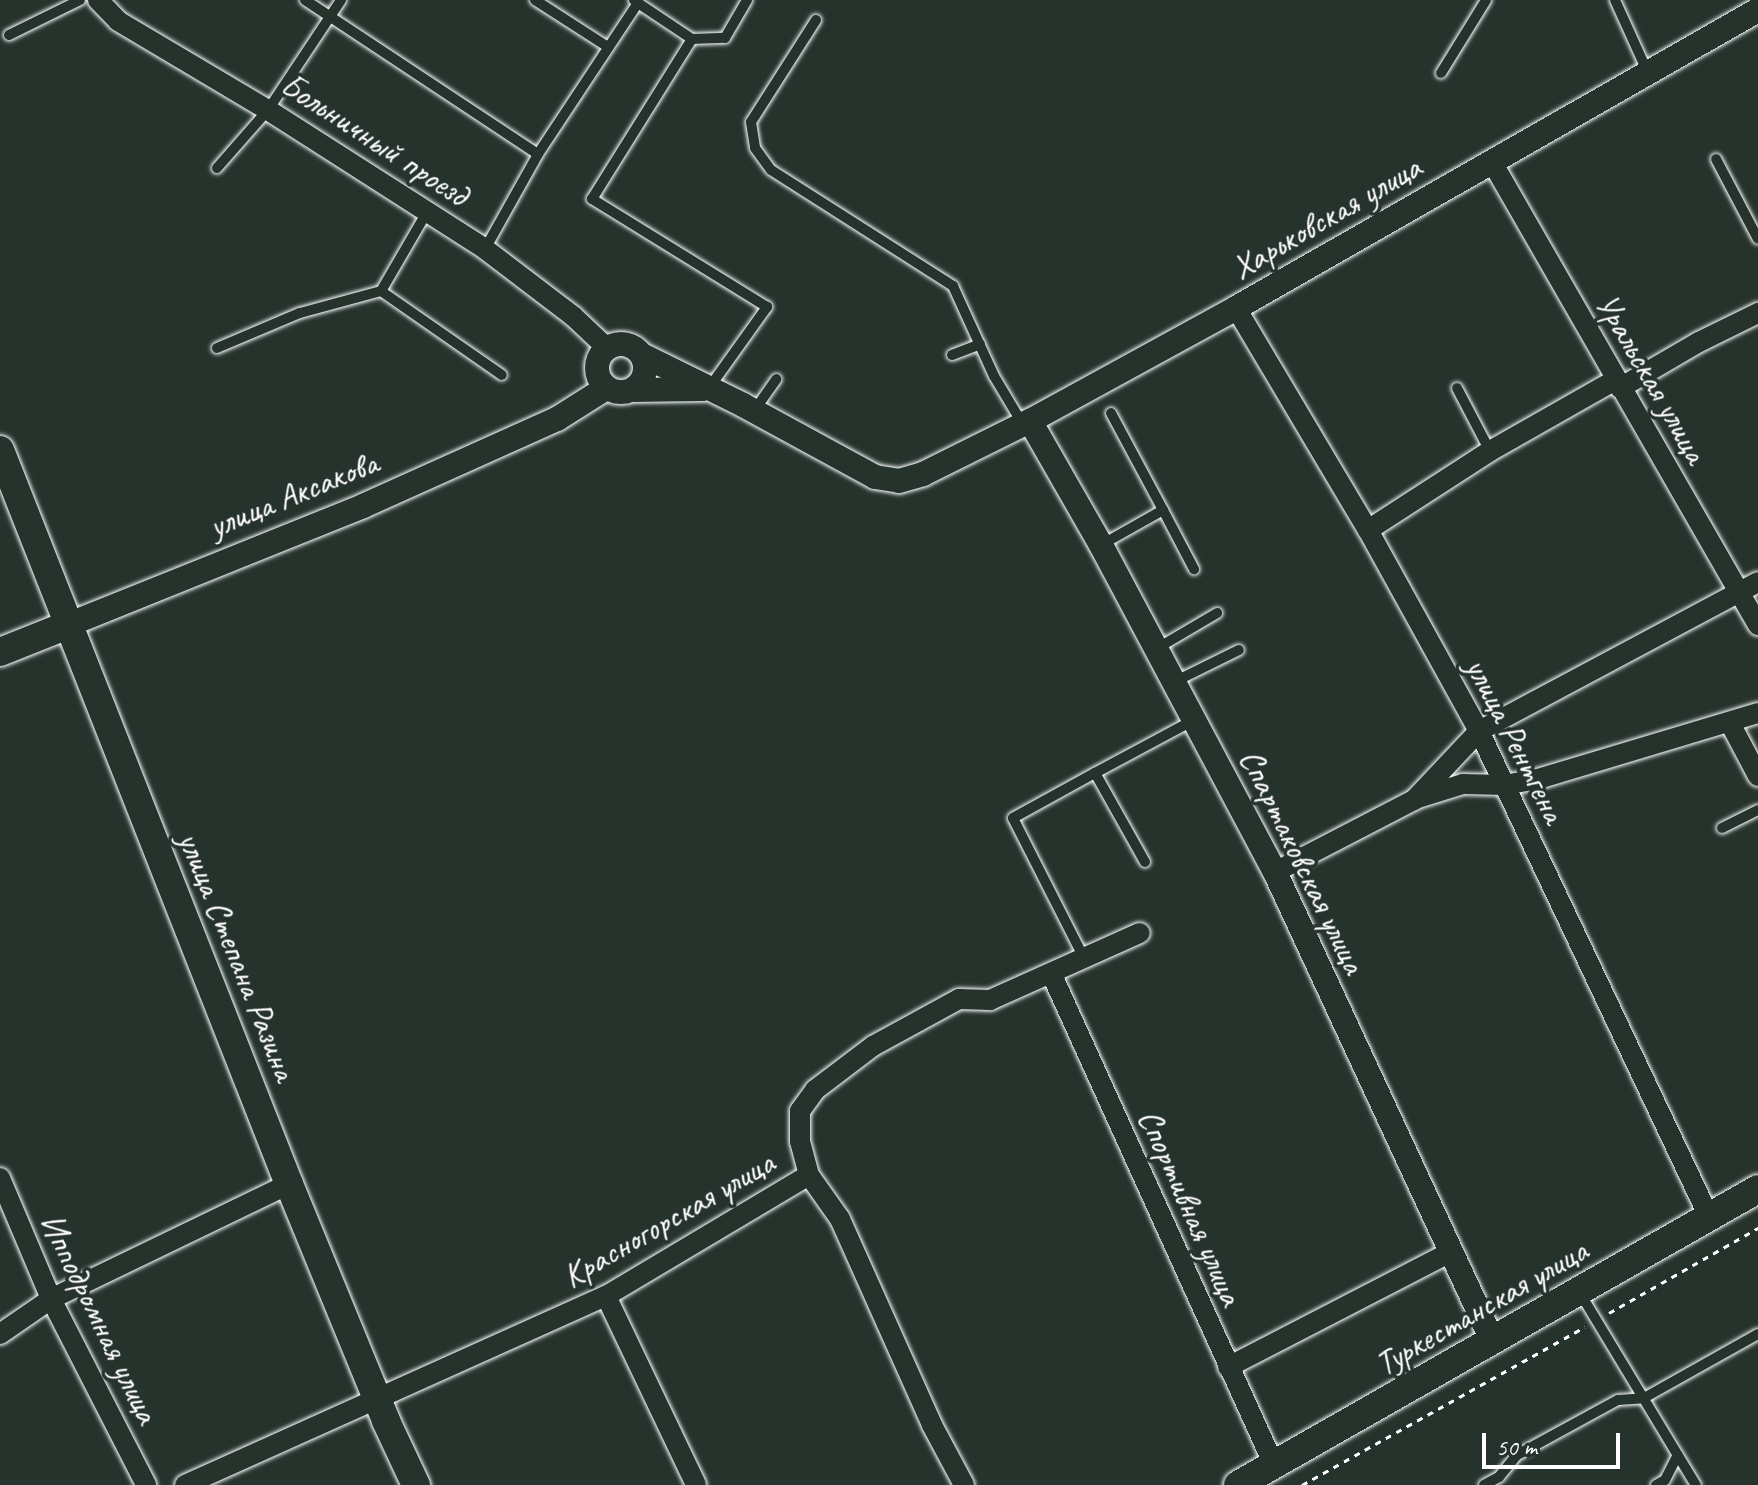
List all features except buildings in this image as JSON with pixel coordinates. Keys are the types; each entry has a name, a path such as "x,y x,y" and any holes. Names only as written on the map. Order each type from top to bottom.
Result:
{"main road":[{"name":"улица Степана Разина","path":"0,450 289,1184 376,1397 416,1485"},
{"name":"улица Аксакова","path":"0,652 70,624"},
{"name":"Туркестанская улица","path":"1238,1485 1758,1189"}],"street":[{"name":"Больничный проезд","path":"98,0 118,21 268,110 485,249 573,316 607,348"},
{"name":"Харьковская улица","path":"754,411 875,477 899,481 923,474 1026,423 1236,308 1758,8"},
{"name":"Уральская улица","path":"1492,162 1758,625"},
{"name":"улица Рентгена","path":"1236,308 1368,530 1479,731 1709,1217"},
{"path":"1368,530 1490,451 1758,313"},
{"path":"709,389 633,390 624,393 606,388 597,368 607,348 622,344 754,411"},
{"path":"633,390 646,372 642,355"},
{"name":"улица Аксакова","path":"70,624 363,506 557,419 606,388"},
{"name":"Спартаковская улица","path":"1026,423 1101,545 1275,872 1449,1253 1493,1342"},
{"path":"1414,800 1479,731 1758,582"},
{"path":"1275,872 1414,800 1463,784 1504,785 1758,713"},
{"path":"1730,723 1758,776"},
{"name":"Красногорская улица","path":"185,1485 606,1296 809,1175 800,1141 800,1111 815,1090 873,1046 959,999 990,1000 1052,975 1140,933"},
{"name":"Спортивная улица","path":"1052,975 1274,1465"},
{"path":"809,1175 840,1219 932,1425 964,1485"},
{"name":"Ипподромная улица","path":"0,1178 6,1209 146,1485"},
{"path":"0,1334 51,1299 289,1184"},
{"path":"1228,1367 1449,1253"},
{"path":"606,1296 696,1485"}],"lane":[{"path":"9,35 80,0"},
{"path":"305,0 538,154"},
{"path":"217,168 268,110 341,0"},
{"path":"535,0 608,47"},
{"path":"485,249 538,154 636,2 692,39 725,38 747,0"},
{"path":"1441,73 1486,0"},
{"path":"1615,0 1648,73"},
{"path":"1755,0 1758,8"},
{"path":"816,20 751,122 755,148 771,170 953,286 980,344 1026,423"},
{"path":"692,39 592,199 767,307 709,389"},
{"path":"1716,159 1758,239"},
{"path":"217,348 300,313 381,291 427,212"},
{"path":"381,291 502,375"},
{"path":"952,355 980,344"},
{"path":"754,411 776,379"},
{"path":"1457,388 1490,451"},
{"path":"1111,413 1194,569"},
{"path":"1101,545 1163,510"},
{"path":"1156,649 1217,613"},
{"path":"1174,682 1239,650"},
{"path":"1085,960 1013,818 1194,720"},
{"path":"1095,773 1145,862"},
{"path":"1722,828 1758,810"},
{"path":"1580,1293 1696,1485"},
{"path":"1484,1485 1502,1481 1517,1455 1618,1400 1644,1398 1758,1334"},
{"path":"1656,1485 1665,1480 1678,1455"}],"path":[{"path":"1302,1485 1758,1228"}]}
